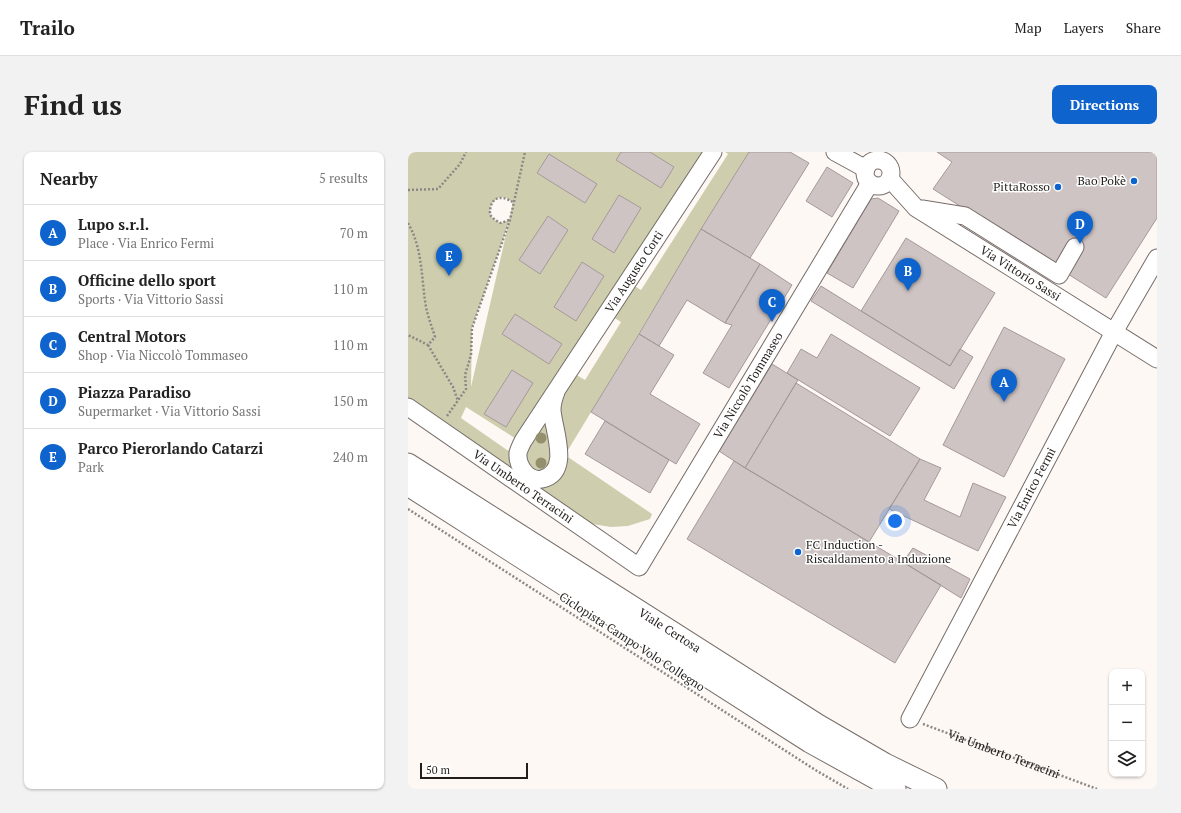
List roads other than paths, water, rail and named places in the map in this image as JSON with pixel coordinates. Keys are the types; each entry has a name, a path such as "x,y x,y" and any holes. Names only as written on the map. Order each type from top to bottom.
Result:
{"main road":[{"name":"Viale Certosa","path":"408,464 818,725 891,767 936,789"},
{"name":"Viale Certosa","path":"408,485 810,742 895,789"}],"street":[{"name":"Via Augusto Corti","path":"556,392 713,152"},
{"path":"835,152 868,176 877,186 885,185 890,179 891,171 887,156 875,160 868,165 868,176"},
{"name":"Via Niccolò Tommaseo","path":"639,567 868,176"},
{"name":"Via Vittorio Sassi","path":"890,179 916,208 1157,359"},
{"path":"916,208 965,216 1059,275 1075,247"},
{"name":"Via Enrico Fermi","path":"910,719 1114,332 1157,258"},
{"name":"Via Umberto Terracini","path":"408,406 639,567"}],"place":[{"name":"Bao Pokè","path":"1134,181"},
{"name":"PittaRosso","path":"1058,187"},
{"name":"Piazza Paradiso","path":"1080,244"},
{"name":"Parco Pierorlando Catarzi","path":"449,276"},
{"name":"Officine dello sport","path":"908,291"},
{"name":"Central Motors","path":"772,322"},
{"name":"Lupo s.r.l.","path":"1004,402"},
{"name":"FC Induction - Riscaldamento a Induzione","path":"798,552"}]}
